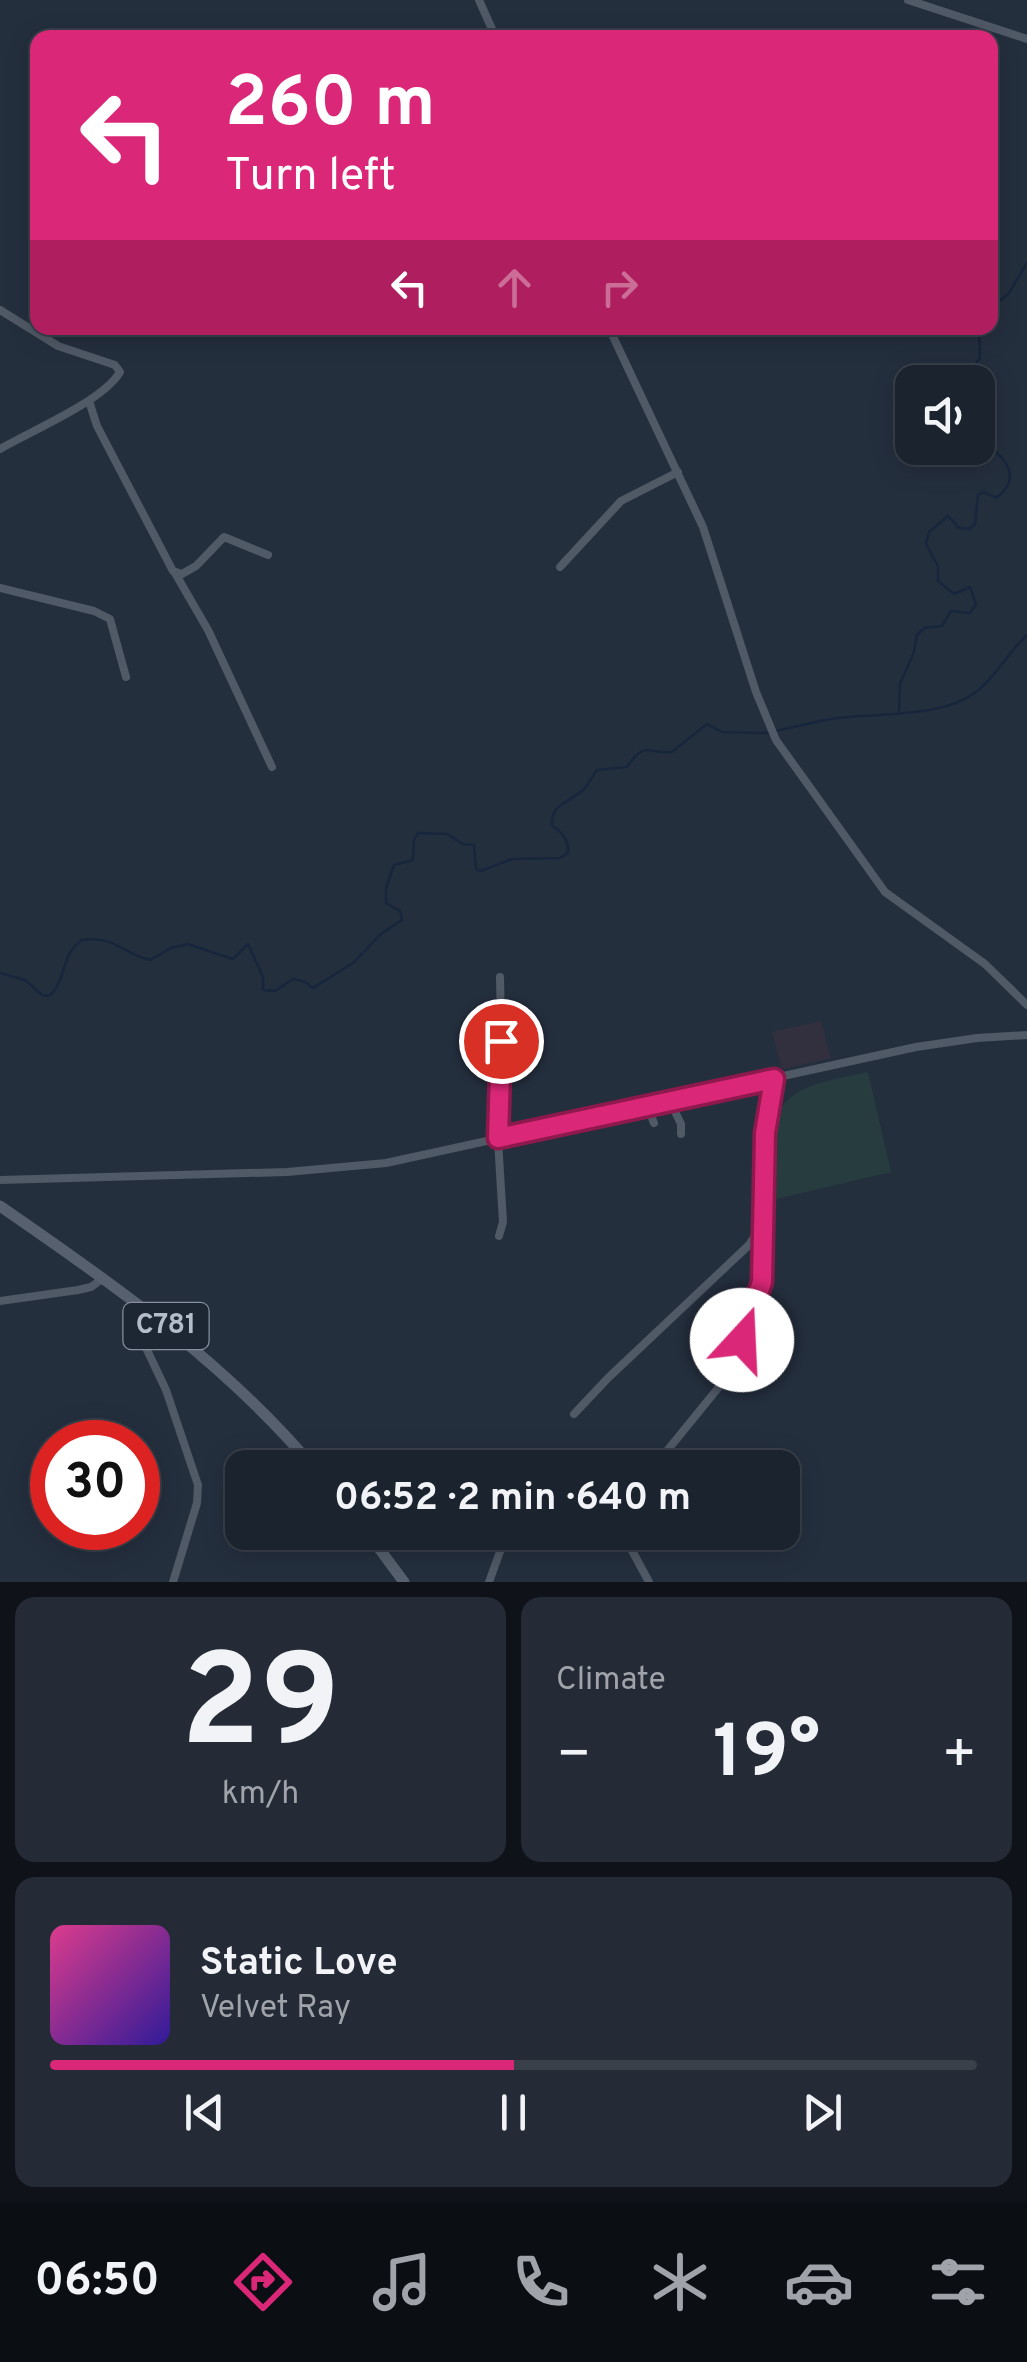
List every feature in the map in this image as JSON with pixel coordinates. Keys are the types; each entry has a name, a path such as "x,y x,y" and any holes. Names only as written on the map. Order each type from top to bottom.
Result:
{"main road":[{"name":"C781","path":"0,1206 191,1346 296,1450"},
{"path":"380,1550 404,1582"}],"street":[{"path":"479,0 492,30"},
{"path":"908,0 1027,39"},
{"path":"0,310 30,329"},
{"path":"0,449 64,413 90,404 118,377 118,367 58,346 40,335"},
{"path":"612,335 703,527 772,732 885,892 976,957 1027,1005"},
{"path":"90,404 143,519 208,630 272,767"},
{"path":"560,566 621,501 678,472"},
{"path":"175,573 190,571 224,537 268,555"},
{"path":"0,588 110,619 126,677"},
{"path":"499,1236 503,1222 498,1138 502,1072 500,976"},
{"path":"0,1180 359,1166 948,1042 1027,1035"},
{"path":"668,1450 732,1371 761,1286 765,1133 774,1079"},
{"path":"670,1101 681,1124 681,1134"},
{"path":"647,1106 654,1124"},
{"path":"574,1414 749,1245 765,1222"},
{"path":"0,1301 78,1290 102,1279"},
{"path":"146,1312 139,1321 139,1333 166,1390 198,1485 197,1503 174,1582"},
{"path":"488,1582 501,1550"},
{"path":"632,1550 650,1582"}],"shaded area":[{"path":"821,1021 831,1058 782,1069 772,1032"}],"green space":[{"path":"868,1072 891,1172 776,1199 777,1115 784,1104 816,1084"}],"waterway":[{"path":"998,302 1009,293 1027,263"},
{"path":"974,365 980,358 979,335"},
{"path":"899,712 900,684 917,635 924,628 942,626 951,611 970,613 976,604 970,587 954,594 938,581 938,566 926,544 929,532 948,516 959,528 969,529 975,524 978,495 984,492 996,498 1005,489 1010,473 995,452"},
{"path":"775,731 837,718 922,711 954,703 985,684 1027,635"},
{"path":"0,973 25,980 42,995 49,996 59,983 70,953 82,940 110,942 150,960 187,944 233,959 248,944 263,977 263,990 275,991 293,979 313,988 353,963 382,933 402,920 400,911 386,903 386,888 394,865 413,860 418,833 447,834 463,844 474,845 476,869 481,871 512,859 560,858 568,853 568,848 552,825 554,812 583,790 597,770 627,767 647,750 672,752 707,724 722,732 768,733"}],"route":[{"path":"501,1041 498,1138 774,1079 765,1133 762,1282 742,1340"}]}
